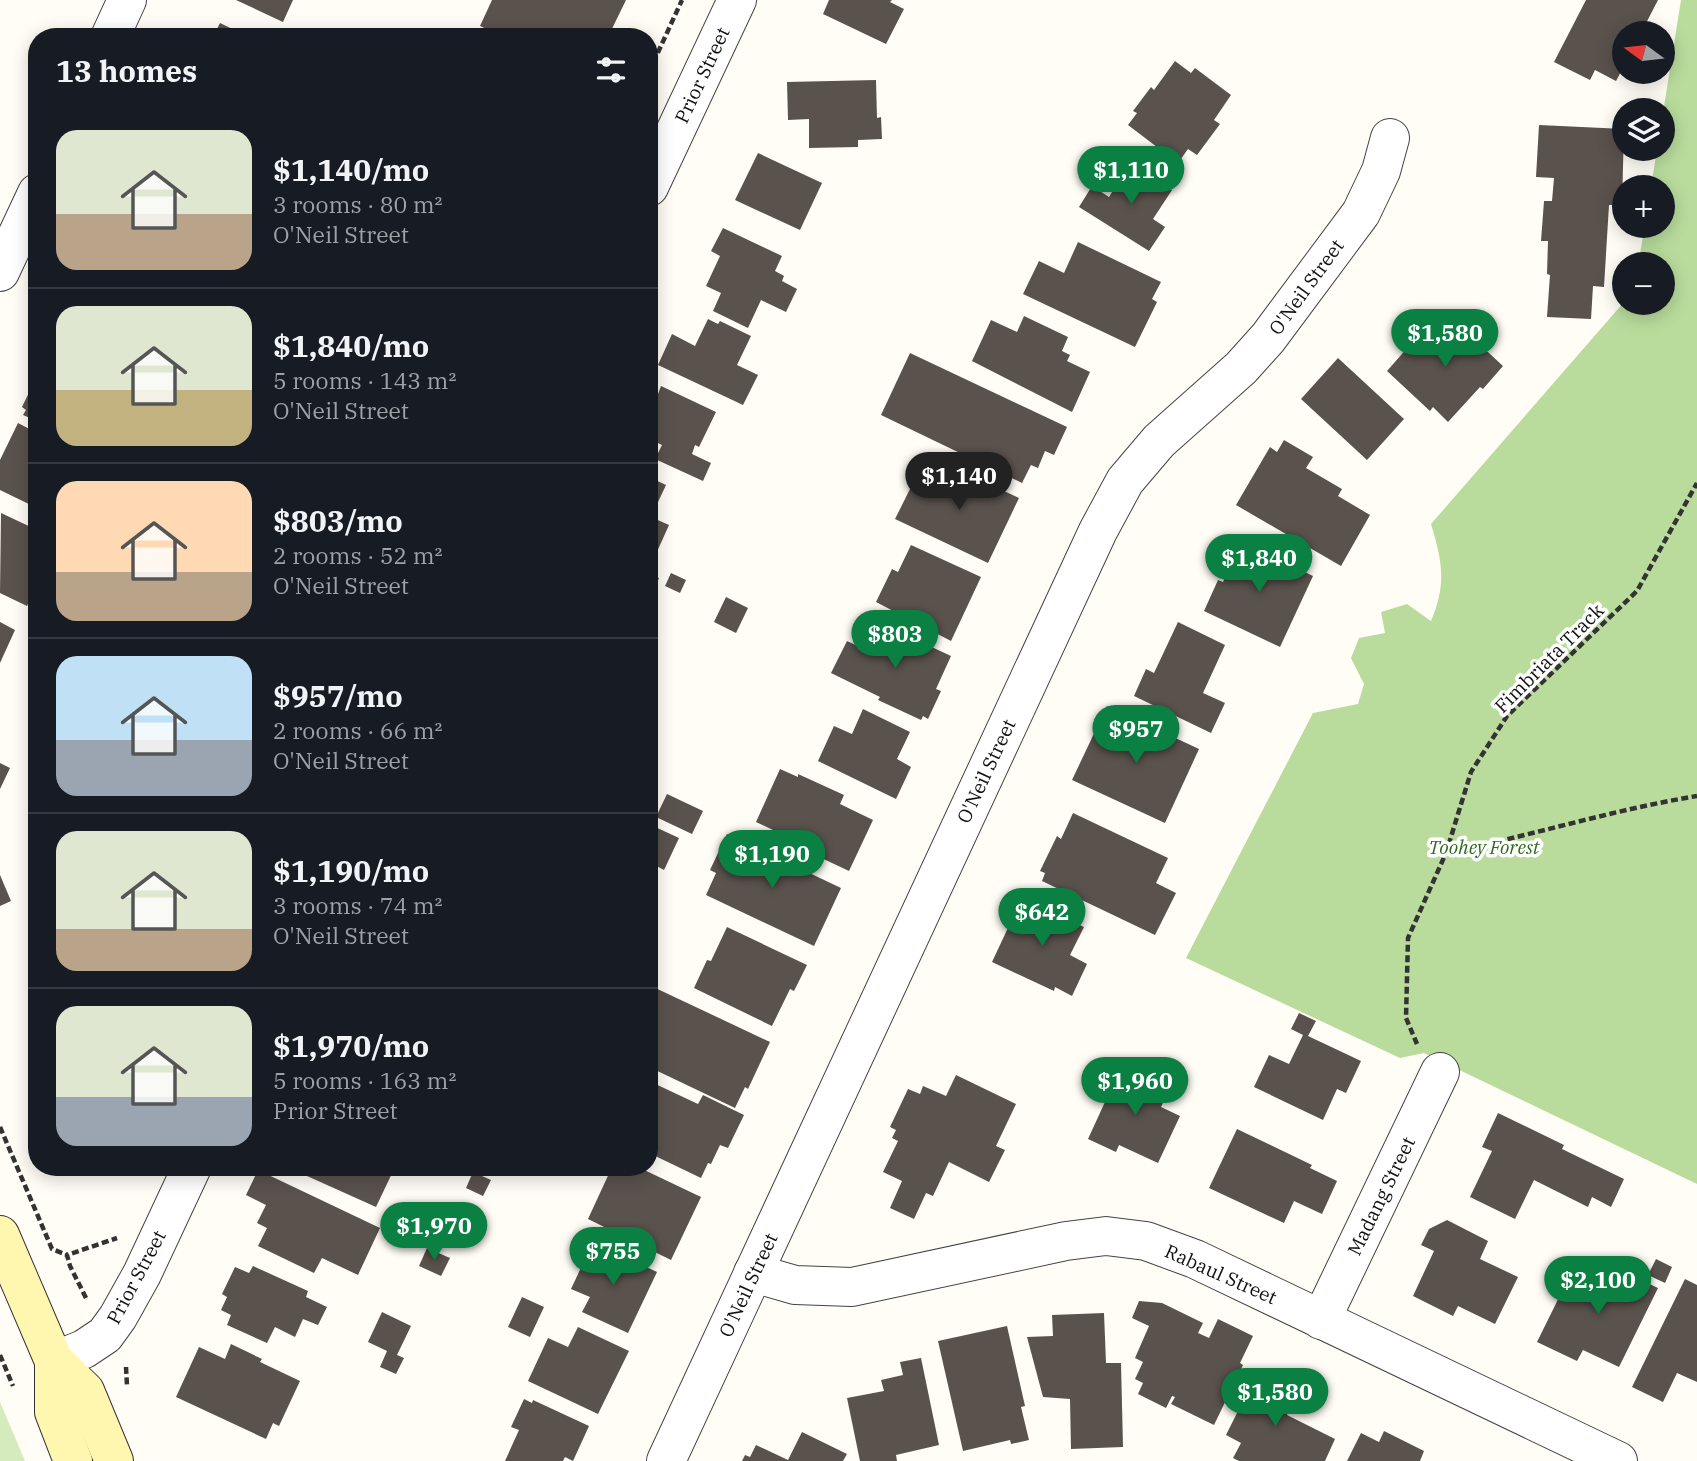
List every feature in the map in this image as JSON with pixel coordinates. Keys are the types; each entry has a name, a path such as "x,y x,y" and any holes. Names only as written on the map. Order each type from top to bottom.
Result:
{"street":[{"path":"114,28 127,0"},
{"name":"Prior Street","path":"658,168 737,0"},
{"name":"O'Neil Street","path":"666,1461 1092,544 1125,481 1160,441 1241,368 1269,338 1361,213 1381,171 1390,138"},
{"path":"0,272 28,212"},
{"name":"Madang Street","path":"1321,1320 1430,1062"},
{"name":"Prior Street","path":"54,1361 84,1349 105,1335 142,1274 188,1176"},
{"path":"0,1235 54,1361 85,1391 114,1461"},
{"name":"Rabaul Street","path":"753,1273 795,1284 852,1287 1066,1241 1106,1236 1146,1241 1195,1259 1618,1461"},
{"path":"54,1361 54,1412 73,1461"}],"path":[{"path":"658,52 682,0"},
{"name":"Fimbriata Track","path":"1430,1062 1406,1018 1408,938 1446,853 1471,772 1507,716 1637,591 1697,483"},
{"path":"1446,853 1637,806 1697,796"},
{"path":"0,1127 52,1249 67,1255 121,1237"},
{"path":"67,1255 70,1266"}],"green space":[{"name":"Toohey Forest","path":"1681,0 1697,0 1697,1184 1424,1053 1400,1058 1186,958 1313,713 1358,704 1364,684 1351,658 1359,638 1385,633 1381,612 1407,604 1431,621 1439,595 1441,572 1431,524 1613,315 1675,315 1675,252 1640,252 1643,238 1675,238 1675,175 1653,175 1655,161 1675,161 1675,98 1665,98 1668,84 1675,84 1675,38"},
{"path":"0,1402 25,1461 0,1461"}],"building":[{"path":"236,0 293,0 283,22"},
{"path":"492,0 626,0 612,28 480,26"},
{"path":"829,0 892,0 890,2 904,9 886,44 823,14"},
{"path":"1586,0 1658,0 1647,21 1612,21 1612,79 1595,70 1590,80 1554,62"},
{"path":"220,23 230,28 218,28"},
{"path":"1175,61 1191,73 1195,68 1231,95 1214,120 1220,124 1197,155 1188,149 1178,163 1128,125 1137,113 1133,111 1151,87 1154,90"},
{"path":"876,80 877,118 881,117 882,139 858,140 858,147 809,148 809,119 788,120 787,82"},
{"path":"1539,125 1612,128 1612,161 1623,161 1623,175 1612,175 1612,205 1609,205 1604,287 1593,286 1591,319 1547,317 1550,275 1547,274 1548,241 1541,241 1544,201 1552,201 1554,178 1536,177"},
{"path":"758,153 822,183 800,230 735,200"},
{"path":"1130,163 1172,190 1153,219 1165,227 1149,251 1079,207 1092,186 1109,197"},
{"path":"723,228 782,256 775,271 784,276 782,281 797,289 786,312 761,300 748,328 713,311 721,293 706,286 720,256 711,251"},
{"path":"1078,242 1161,282 1152,299 1157,302 1135,347 1023,294 1039,261 1064,273"},
{"path":"1448,315 1503,366 1448,422 1433,407 1430,411 1387,371 1416,338 1421,343"},
{"path":"1024,316 1068,337 1062,351 1070,355 1067,361 1090,372 1072,412 972,361 991,320 1017,332"},
{"path":"708,319 718,324 720,321 751,336 737,365 758,375 743,405 658,365 672,334 695,346"},
{"path":"910,353 1067,427 1054,455 1045,451 1038,468 1031,465 1022,483 881,415"},
{"path":"1338,358 1404,419 1367,460 1301,399"},
{"path":"661,386 716,412 699,447 695,445 692,454 711,463 703,481 658,460 662,445 658,443 658,394"},
{"path":"28,395 28,417 23,415 26,410 22,407"},
{"path":"18,423 28,428 28,504 0,490 0,460"},
{"path":"1284,440 1313,457 1306,468 1342,489 1338,496 1370,515 1341,566 1236,505 1270,447 1277,452"},
{"path":"948,465 1019,498 988,563 895,519 916,477 939,487"},
{"path":"658,481 666,485 658,502"},
{"path":"1,513 28,526 28,604 27,606 0,593"},
{"path":"658,520 669,525 658,550"},
{"path":"1241,541 1313,576 1280,647 1204,611 1218,580 1223,582"},
{"path":"911,545 981,577 951,641 876,602 892,569 898,572"},
{"path":"671,573 686,580 680,593 665,586"},
{"path":"726,597 748,608 736,633 714,622"},
{"path":"876,621 951,656 936,689 941,691 928,719 923,716 921,720 878,700 880,697 831,673 847,641 862,648"},
{"path":"0,622 15,630 0,663"},
{"path":"1178,622 1225,645 1203,693 1225,703 1211,733 1134,696 1146,669 1154,673"},
{"path":"1107,706 1199,749 1165,823 1072,780"},
{"path":"863,709 910,732 897,759 911,767 896,799 818,761 834,726 852,734"},
{"path":"0,763 10,768 0,789"},
{"path":"780,769 798,777 798,774 844,795 840,804 873,820 849,871 798,847 799,845 756,822"},
{"path":"667,794 703,811 692,834 658,818"},
{"path":"1073,813 1168,858 1156,883 1176,893 1155,935 1042,881 1045,873 1040,871 1057,836 1061,839"},
{"path":"658,828 679,838 664,870 658,867"},
{"path":"727,834 841,888 814,946 706,895 716,873 710,870"},
{"path":"0,875 11,901 0,906"},
{"path":"1022,898 1084,927 1070,955 1087,964 1072,996 1055,987 1054,991 992,962"},
{"path":"727,927 807,965 794,991 790,989 772,1026 694,988 707,960 711,961"},
{"path":"658,989 770,1042 748,1089 745,1087 735,1108 658,1071"},
{"path":"1299,1013 1316,1021 1308,1036 1361,1061 1346,1093 1337,1089 1323,1120 1254,1087 1269,1055 1289,1064 1303,1035 1291,1029"},
{"path":"1121,1067 1169,1090 1161,1107 1180,1116 1158,1163 1119,1145 1116,1152 1088,1139"},
{"path":"956,1075 1016,1104 996,1146 1005,1150 989,1182 949,1162 933,1196 926,1193 914,1219 890,1208 902,1181 883,1172 898,1141 892,1138 896,1130 890,1127 908,1089 920,1094 923,1086 946,1096"},
{"path":"658,1085 698,1104 703,1095 744,1115 728,1148 720,1145 701,1178 658,1157"},
{"path":"1498,1113 1564,1145 1562,1149 1624,1179 1611,1207 1592,1197 1588,1207 1534,1180 1515,1219 1470,1197 1492,1151 1482,1147"},
{"path":"1237,1129 1312,1165 1310,1168 1337,1181 1322,1214 1294,1201 1284,1223 1209,1188"},
{"path":"255,1176 271,1176 380,1228 358,1275 322,1258 314,1273 258,1246 267,1228 257,1223 266,1205 246,1195"},
{"path":"307,1176 391,1176 376,1207"},
{"path":"471,1176 482,1176 491,1180 483,1196 466,1188"},
{"path":"608,1176 657,1176 701,1197 671,1260 588,1219"},
{"path":"1447,1220 1488,1241 1480,1259 1518,1277 1495,1324 1458,1306 1453,1316 1413,1296 1434,1251 1421,1245 1429,1229"},
{"path":"593,1242 657,1272 628,1333 582,1312 590,1297 571,1289"},
{"path":"427,1248 450,1258 441,1276 419,1266"},
{"path":"1656,1259 1672,1267 1665,1283 1648,1275"},
{"path":"253,1266 308,1291 306,1297 327,1307 318,1325 303,1319 295,1337 275,1327 267,1343 227,1325 231,1315 221,1310 227,1297 222,1294 235,1267 249,1273"},
{"path":"1611,1266 1658,1288 1619,1367 1583,1350 1577,1361 1537,1342 1572,1271 1601,1285"},
{"path":"1685,1279 1697,1285 1697,1382 1677,1373 1663,1402 1632,1387"},
{"path":"522,1297 544,1307 530,1337 508,1327"},
{"path":"1139,1301 1162,1303 1203,1323 1198,1333 1209,1338 1218,1319 1253,1336 1240,1363 1243,1365 1214,1425 1171,1404 1175,1397 1172,1396 1166,1408 1138,1394 1143,1383 1135,1379 1143,1362 1135,1358 1149,1326 1132,1318"},
{"path":"382,1312 411,1326 397,1355 404,1358 396,1374 380,1367 387,1351 368,1342"},
{"path":"1104,1313 1106,1363 1121,1363 1123,1447 1071,1449 1070,1399 1043,1397 1027,1337 1053,1336 1052,1315"},
{"path":"1007,1326 1025,1406 1021,1407 1029,1440 1011,1444 1010,1440 963,1451 938,1341"},
{"path":"578,1327 629,1351 598,1414 528,1381 548,1338 568,1347"},
{"path":"231,1344 262,1359 260,1362 300,1381 279,1426 273,1423 266,1439 176,1397 199,1347 225,1359"},
{"path":"921,1358 939,1445 896,1455 897,1461 860,1461 847,1398 884,1391 881,1380 903,1375 900,1362"},
{"path":"1256,1375 1296,1395 1287,1415 1335,1439 1325,1461 1239,1461 1233,1458 1241,1443 1226,1435"},
{"path":"524,1399 532,1403 533,1400 589,1426 573,1461 565,1457 563,1461 505,1461 519,1430 511,1427"},
{"path":"1384,1431 1424,1451 1420,1461 1347,1461 1361,1433 1379,1442"},
{"path":"802,1432 847,1454 843,1461 742,1461 745,1455 750,1457 756,1445 788,1460"}]}
